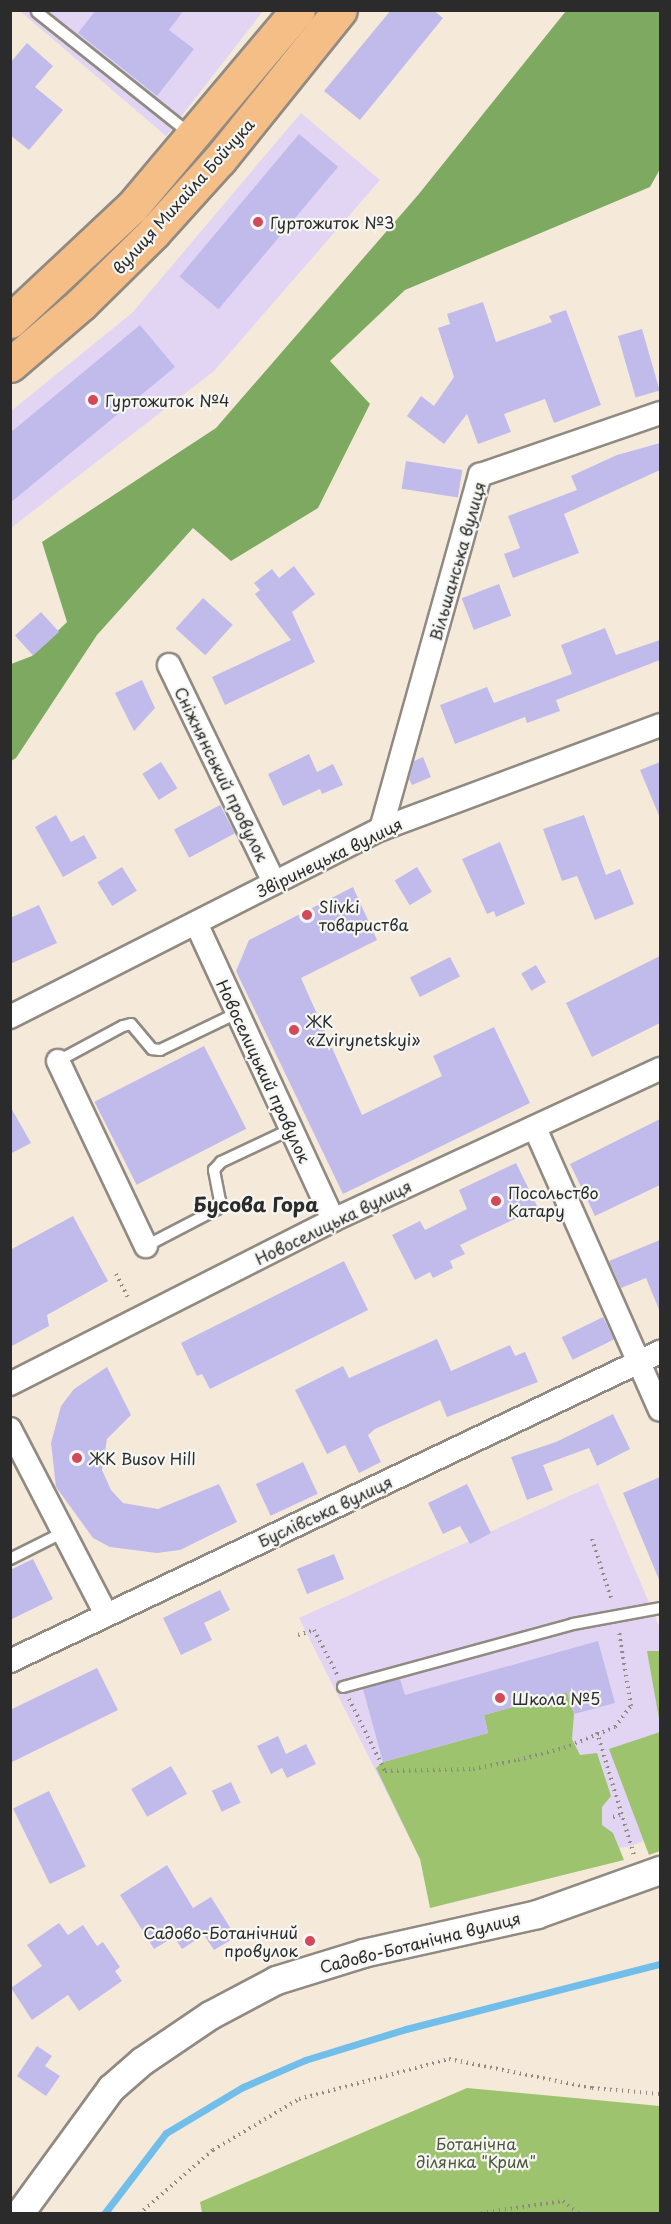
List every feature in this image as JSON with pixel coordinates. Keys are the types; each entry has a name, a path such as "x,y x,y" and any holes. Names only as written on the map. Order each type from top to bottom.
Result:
{"main road":[{"name":"вулиця Михайла Бойчука","path":"10,321 98,242 194,136 298,10"},
{"name":"вулиця Михайла Бойчука","path":"10,365 81,304 154,232 220,159 340,10"}],"street":[{"name":"Вільшанська вулиця","path":"381,829 480,475 660,413"},
{"name":"Сніжнянський провулок","path":"169,665 274,882"},
{"name":"Звіринецька вулиця","path":"10,1017 381,829 660,725"},
{"name":"Новоселицький провулок","path":"196,923 333,1220"},
{"path":"58,1061 146,1246"},
{"name":"Новоселицька вулиця","path":"10,1384 333,1220 660,1069"},
{"path":"535,1128 660,1410"},
{"name":"Буслівська вулиця","path":"10,1661 660,1352"},
{"path":"10,1429 106,1614"},
{"name":"Садово-Ботанічна вулиця","path":"19,2214 111,2088 142,2061 219,2010 276,1980 363,1953 537,1914 660,1870"}],"lane":[{"path":"37,12 194,136"},
{"path":"58,1061 131,1024 152,1049 160,1050 237,1013"},
{"path":"146,1246 217,1209 220,1201 214,1170 221,1162 291,1129"},
{"path":"10,1558 64,1532"},
{"path":"343,1687 573,1624 660,1608"}],"path":[{"path":"116,1274 139,1319"},
{"path":"298,1635 314,1630 385,1771 473,1769 564,1748 597,1732 615,1728 631,1706 617,1616 592,1539"},
{"path":"597,1732 631,1846"},
{"path":"613,1817 621,1814"},
{"path":"139,2214 213,2150 299,2099 449,2060 592,2088 660,2094"},
{"path":"475,2214 563,2201 579,2214"}],"shaded area":[{"path":"20,11 263,11 166,136"},
{"path":"301,113 380,180 214,371 11,528 11,411 132,313"},
{"name":"Школа №5","path":"598,1483 660,1628 660,1815 637,1823 644,1841 631,1846 619,1848 613,1833 420,1859 299,1618"}],"green space":[{"path":"566,11 660,11 660,169 650,187 405,290 330,361 370,404 318,508 231,561 193,528 97,635 16,758 11,761 11,664 32,656 67,622 42,542 216,428 418,195"},
{"path":"647,1651 660,1651 660,1724"},
{"path":"567,1692 574,1714 572,1739 580,1755 597,1753 611,1796 602,1807 602,1825 613,1833 624,1860 430,1908 420,1859 376,1768 383,1762 488,1733 484,1715"},
{"path":"660,1732 660,1851 649,1855 609,1749"},
{"name":"Ботанічна ділянка \"Крим\"","path":"467,2088 660,2106 660,2213 202,2213 200,2202"}],"building":[{"path":"96,10 184,10 169,30 194,49 157,96 78,33"},
{"path":"391,10 433,10 443,18 360,120 324,91"},
{"path":"27,43 53,66 35,87 63,110 29,150 10,135 10,63"},
{"name":"Гуртожиток №3","path":"299,134 338,167 219,309 179,276"},
{"path":"483,302 496,342 552,322 549,316 566,310 601,405 554,423 545,399 504,414 511,432 478,444 467,414 444,444 407,416 421,396 434,406 454,377 438,328 450,324 447,314"},
{"name":"Гуртожиток №4","path":"140,325 175,367 10,503 10,433"},
{"path":"642,329 660,391 636,397 618,336"},
{"path":"660,443 660,470 564,514 579,553 513,578 504,554 520,548 508,516 577,490 571,476 617,455"},
{"path":"406,461 462,470 458,498 402,489"},
{"path":"294,566 315,594 292,612 315,662 225,705 212,677 291,640 255,594 260,590 254,583 272,569 279,578"},
{"path":"499,584 511,616 474,630 462,598"},
{"path":"203,598 233,625 205,655 176,628"},
{"path":"41,612 59,632 33,655 15,635"},
{"path":"605,628 616,655 660,640 660,660 556,700 560,711 527,723 525,717 455,744 440,705 487,687 494,703 572,674 561,645"},
{"path":"142,680 155,708 134,731 115,693"},
{"path":"309,754 317,772 333,764 343,785 322,794 320,789 283,806 268,774"},
{"path":"423,757 431,777 412,785 409,779 414,761"},
{"path":"161,762 177,788 159,800 142,774"},
{"path":"660,762 660,818 640,770"},
{"path":"220,805 235,833 189,858 174,829"},
{"path":"56,815 71,842 84,835 97,858 63,877 35,827"},
{"path":"584,815 606,875 620,869 634,904 595,920 577,876 562,881 543,829"},
{"path":"500,842 525,904 496,917 494,911 487,914 462,859"},
{"path":"122,867 137,891 112,906 97,882"},
{"path":"417,867 432,892 410,905 395,880"},
{"path":"353,887 377,940 301,978 362,1115 442,1076 433,1056 494,1027 530,1103 343,1194 236,971 249,940"},
{"path":"39,905 57,943 10,964 10,918"},
{"path":"660,956 660,1023 592,1057 566,1003"},
{"path":"450,957 460,977 420,997 410,977"},
{"path":"536,965 546,982 531,991 521,974"},
{"path":"204,1046 246,1129 137,1185 94,1102"},
{"path":"10,1106 31,1143 10,1154"},
{"path":"660,1119 660,1185 595,1216 570,1164"},
{"path":"516,1163 538,1208 460,1245 465,1254 450,1261 453,1268 433,1278 430,1272 415,1280 392,1235 420,1221 425,1230 467,1209 459,1190"},
{"path":"73,1216 108,1281 47,1315 49,1326 10,1347 10,1250"},
{"path":"660,1240 660,1312 646,1278 621,1288 609,1261"},
{"path":"344,1261 368,1310 210,1389 202,1374 197,1376 181,1343"},
{"path":"603,1317 614,1339 573,1360 562,1337"},
{"path":"437,1339 451,1371 510,1345 515,1356 525,1352 538,1382 447,1417 440,1400 375,1429 368,1435 381,1462 359,1473 345,1445 327,1454 295,1390 343,1366 349,1378"},
{"name":"ЖК Busov Hill","path":"107,1367 131,1415 107,1439 102,1470 111,1490 123,1503 158,1509 219,1484 237,1522 180,1550 157,1553 110,1547 93,1538 56,1487 51,1443 61,1406 74,1389"},
{"path":"613,1414 630,1449 597,1466 589,1448 543,1465 553,1490 527,1500 511,1457 556,1442"},
{"path":"303,1462 318,1494 271,1516 256,1484"},
{"path":"660,1477 660,1582 623,1493"},
{"path":"467,1484 491,1533 470,1544 460,1526 443,1534 428,1503"},
{"path":"334,1554 344,1579 307,1594 297,1569"},
{"path":"33,1559 53,1599 10,1620 10,1570"},
{"path":"220,1590 230,1610 204,1623 212,1640 181,1655 163,1618"},
{"path":"598,1641 615,1703 574,1714 567,1692 484,1715 488,1733 383,1762 363,1689 400,1679 405,1695"},
{"path":"97,1668 118,1710 10,1763 10,1710"},
{"path":"278,1736 286,1754 306,1744 316,1764 287,1778 282,1768 271,1774 257,1746"},
{"path":"171,1766 187,1794 147,1817 131,1789"},
{"path":"231,1782 241,1803 222,1812 212,1791"},
{"path":"49,1791 86,1866 50,1884 13,1809"},
{"path":"167,1865 193,1908 211,1897 236,1937 214,1950 204,1935 182,1949 174,1937 154,1949 120,1895"},
{"path":"59,1923 68,1935 83,1925 97,1946 103,1942 120,1967 115,1971 122,1981 79,2011 68,1995 32,2020 11,1988 42,1966 27,1945"},
{"path":"37,2046 52,2056 45,2066 60,2076 46,2096 17,2076"}],"waterway":[{"path":"104,2214 166,2133 243,2087 305,2060 406,2029 660,1964"}],"place":[{"name":"Гуртожиток №3","path":"258,222"},
{"name":"Гуртожиток №4","path":"93,400"},
{"name":"Slivki товариства","path":"307,915"},
{"name":"ЖК «Zvirynetskyi»","path":"294,1030"},
{"name":"Посольство Катару","path":"496,1201"},
{"name":"ЖК Busov Hill","path":"77,1458"},
{"name":"Школа №5","path":"500,1698"},
{"name":"Садово-Ботанічний провулок","path":"310,1941"}],"district":[{"name":"Бусова Гора","path":"256,1204"}]}
